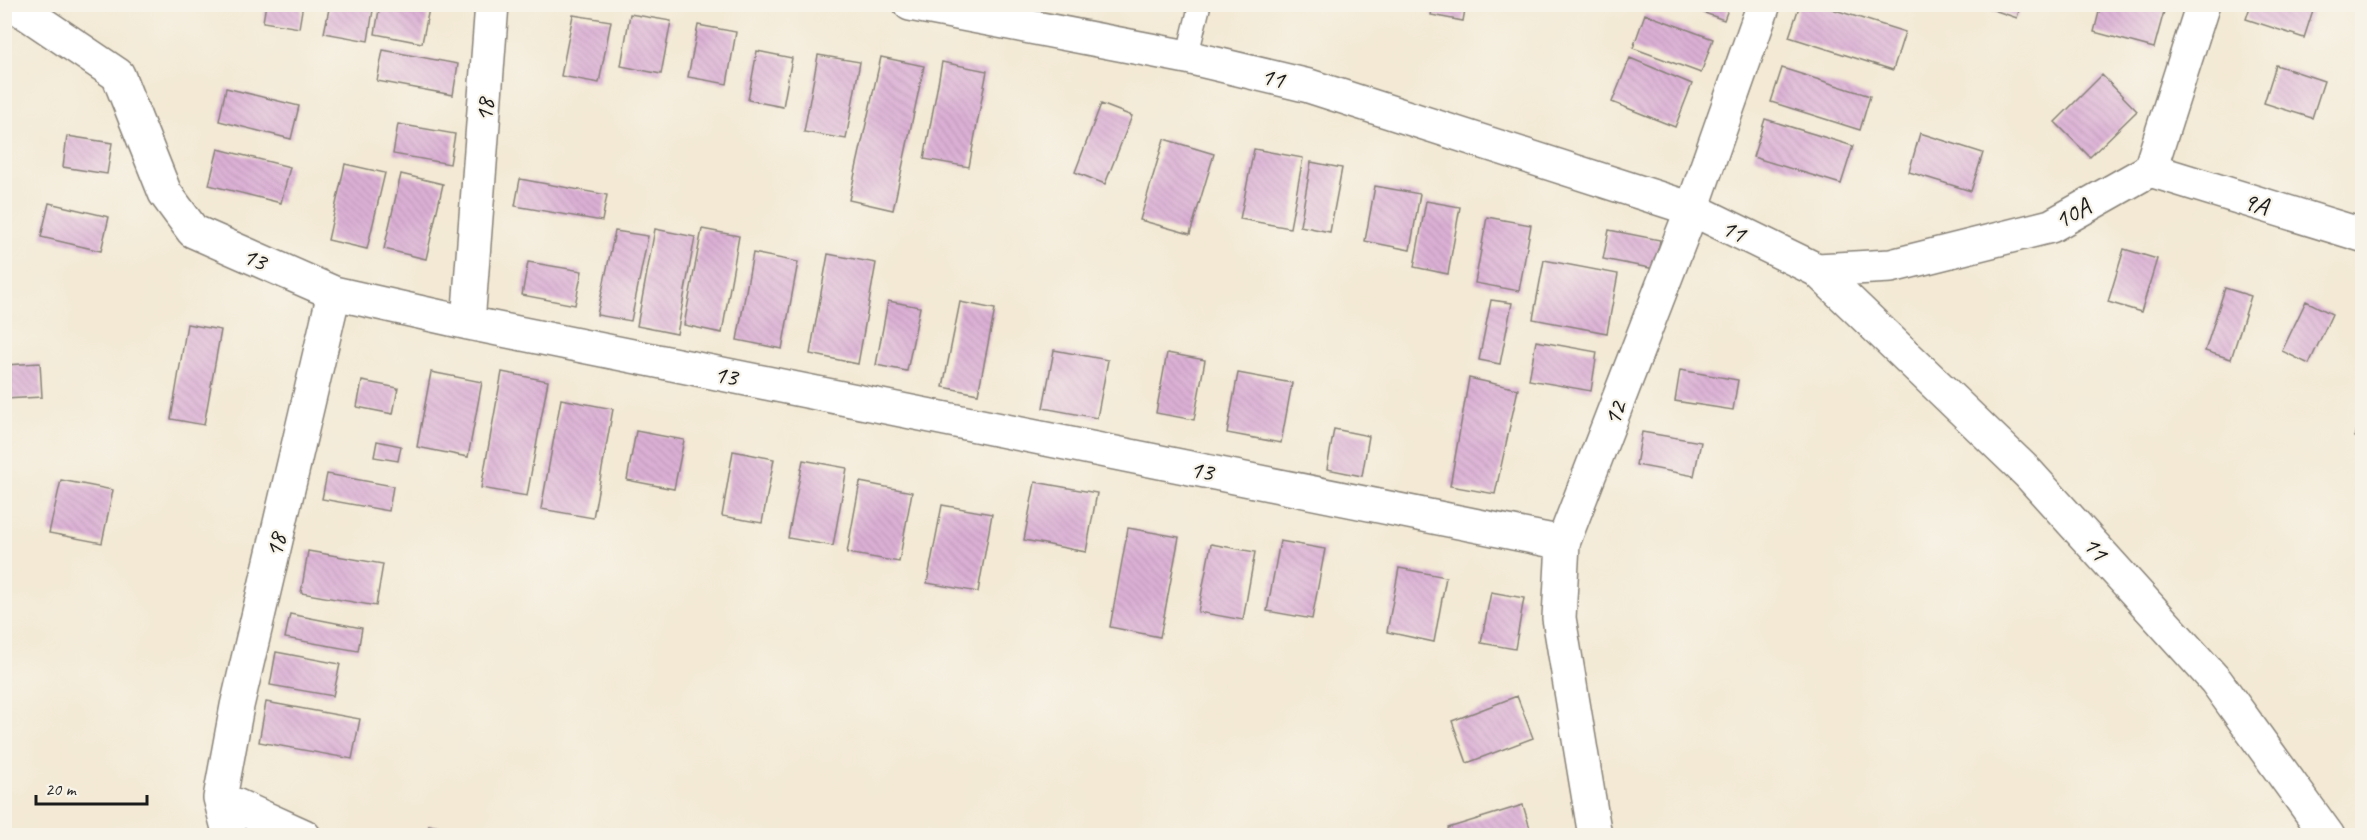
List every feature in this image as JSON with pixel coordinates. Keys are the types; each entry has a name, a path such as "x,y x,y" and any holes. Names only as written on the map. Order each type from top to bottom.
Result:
{"street":[{"name":"13","path":"13,4 118,75 165,193 193,231 334,293 468,323 1563,543"},
{"name":"18","path":"468,323 492,4"},
{"name":"11","path":"910,4 1187,57 1309,86 1692,209 1817,270 2028,473 2216,681 2328,836"},
{"name":"12","path":"1595,836 1559,618 1563,543 1692,209 1764,4"},
{"path":"2150,170 2203,4"},
{"name":"9A","path":"2150,170 2362,235"},
{"name":"10A","path":"1817,270 1891,266 2051,226 2150,170"},
{"name":"18","path":"230,836 220,798 237,706 334,293"},
{"path":"220,798 304,836"}],"lane":[{"path":"1187,57 1200,4"}],"building":[{"path":"266,4 303,4 299,28 263,22"},
{"path":"330,4 374,4 368,41 324,33"},
{"path":"380,4 430,4 422,43 375,34"},
{"path":"1433,4 1466,4 1463,21 1431,15"},
{"path":"1680,4 1730,4 1724,20"},
{"path":"1800,4 1816,4 1905,32 1893,70 1789,37"},
{"path":"1976,4 2021,4 2017,18"},
{"path":"2101,4 2166,4 2154,48 2094,32"},
{"path":"2251,4 2306,4 2314,7 2304,38 2246,19"},
{"path":"630,14 671,21 661,74 621,66"},
{"path":"1645,14 1713,39 1701,73 1633,48"},
{"path":"573,15 611,21 599,83 561,76"},
{"path":"698,25 736,32 727,84 688,77"},
{"path":"383,50 458,64 453,95 377,81"},
{"path":"757,51 792,58 783,107 748,100"},
{"path":"818,55 860,62 846,139 804,132"},
{"path":"881,57 924,66 893,210 849,200"},
{"path":"1630,58 1692,84 1675,127 1612,102"},
{"path":"942,62 987,71 969,167 924,159"},
{"path":"2276,65 2324,81 2312,118 2264,103"},
{"path":"1782,68 1870,96 1860,130 1771,102"},
{"path":"2102,75 2137,111 2090,157 2055,122"},
{"path":"4,88 11,112 4,113"},
{"path":"226,88 299,106 291,139 219,121"},
{"path":"1101,104 1132,116 1105,184 1075,172"},
{"path":"1765,119 1853,146 1841,184 1753,157"},
{"path":"398,124 455,134 450,164 393,154"},
{"path":"1920,133 1983,153 1971,191 1909,172"},
{"path":"67,136 112,143 107,174 63,167"},
{"path":"1164,139 1214,154 1190,234 1140,220"},
{"path":"218,149 290,167 281,203 209,185"},
{"path":"1254,149 1303,158 1290,228 1240,219"},
{"path":"1311,162 1342,168 1330,232 1300,226"},
{"path":"345,164 385,173 367,249 328,240"},
{"path":"401,174 443,184 426,259 384,249"},
{"path":"520,179 607,195 602,221 515,206"},
{"path":"1375,186 1420,194 1410,250 1365,241"},
{"path":"1426,201 1460,207 1448,274 1414,267"},
{"path":"49,203 109,217 101,251 41,237"},
{"path":"1487,217 1531,225 1519,291 1475,283"},
{"path":"655,229 695,237 677,334 637,326"},
{"path":"702,229 739,236 722,333 684,325"},
{"path":"1609,230 1660,240 1655,269 1603,259"},
{"path":"615,231 648,236 631,321 597,315"},
{"path":"2124,249 2157,259 2141,312 2108,302"},
{"path":"753,253 798,262 782,349 737,340"},
{"path":"828,254 876,263 858,364 810,354"},
{"path":"1544,260 1618,274 1607,333 1533,319"},
{"path":"528,262 582,271 575,305 522,295"},
{"path":"2225,288 2251,296 2231,359 2205,351"},
{"path":"1491,300 1512,303 1500,364 1479,360"},
{"path":"888,301 920,307 907,371 876,365"},
{"path":"2306,301 2332,314 2309,364 2282,351"},
{"path":"960,302 995,309 978,394 943,387"},
{"path":"187,324 221,330 204,425 171,419"},
{"path":"1536,341 1597,352 1591,391 1529,380"},
{"path":"1054,350 1108,360 1097,418 1043,408"},
{"path":"1167,353 1205,360 1194,420 1156,413"},
{"path":"40,363 42,397 4,399 4,365"},
{"path":"1680,370 1738,380 1733,410 1675,401"},
{"path":"431,372 482,382 468,457 417,447"},
{"path":"502,372 548,381 527,496 481,488"},
{"path":"1238,373 1292,383 1281,443 1227,433"},
{"path":"1469,378 1518,389 1495,494 1450,486"},
{"path":"362,381 398,388 393,414 357,407"},
{"path":"561,399 613,409 593,518 541,509"},
{"path":"2362,418 2362,441 2354,437"},
{"path":"1334,429 1369,436 1362,476 1327,469"},
{"path":"636,431 684,440 674,489 627,480"},
{"path":"1642,432 1701,442 1694,476 1636,465"},
{"path":"377,441 401,446 398,461 374,457"},
{"path":"733,451 774,459 762,523 722,516"},
{"path":"803,460 847,468 833,546 788,538"},
{"path":"327,474 393,486 389,511 322,499"},
{"path":"61,480 113,490 102,543 49,533"},
{"path":"860,482 912,492 899,562 847,553"},
{"path":"1035,482 1097,493 1086,552 1024,540"},
{"path":"942,505 992,514 978,592 927,583"},
{"path":"1128,528 1179,537 1160,637 1110,627"},
{"path":"1280,541 1325,549 1312,619 1267,611"},
{"path":"1211,544 1255,552 1243,620 1198,612"},
{"path":"308,551 383,564 376,606 301,593"},
{"path":"1399,568 1446,577 1434,642 1387,632"},
{"path":"1491,592 1524,598 1515,649 1481,643"},
{"path":"290,614 362,628 358,651 285,638"},
{"path":"276,652 340,664 333,696 270,685"},
{"path":"1517,696 1533,738 1467,763 1452,721"},
{"path":"266,702 360,719 352,759 259,742"},
{"path":"1523,805 1532,835 1450,836 1448,828"},
{"path":"429,825 469,833 468,836 427,836"}]}
